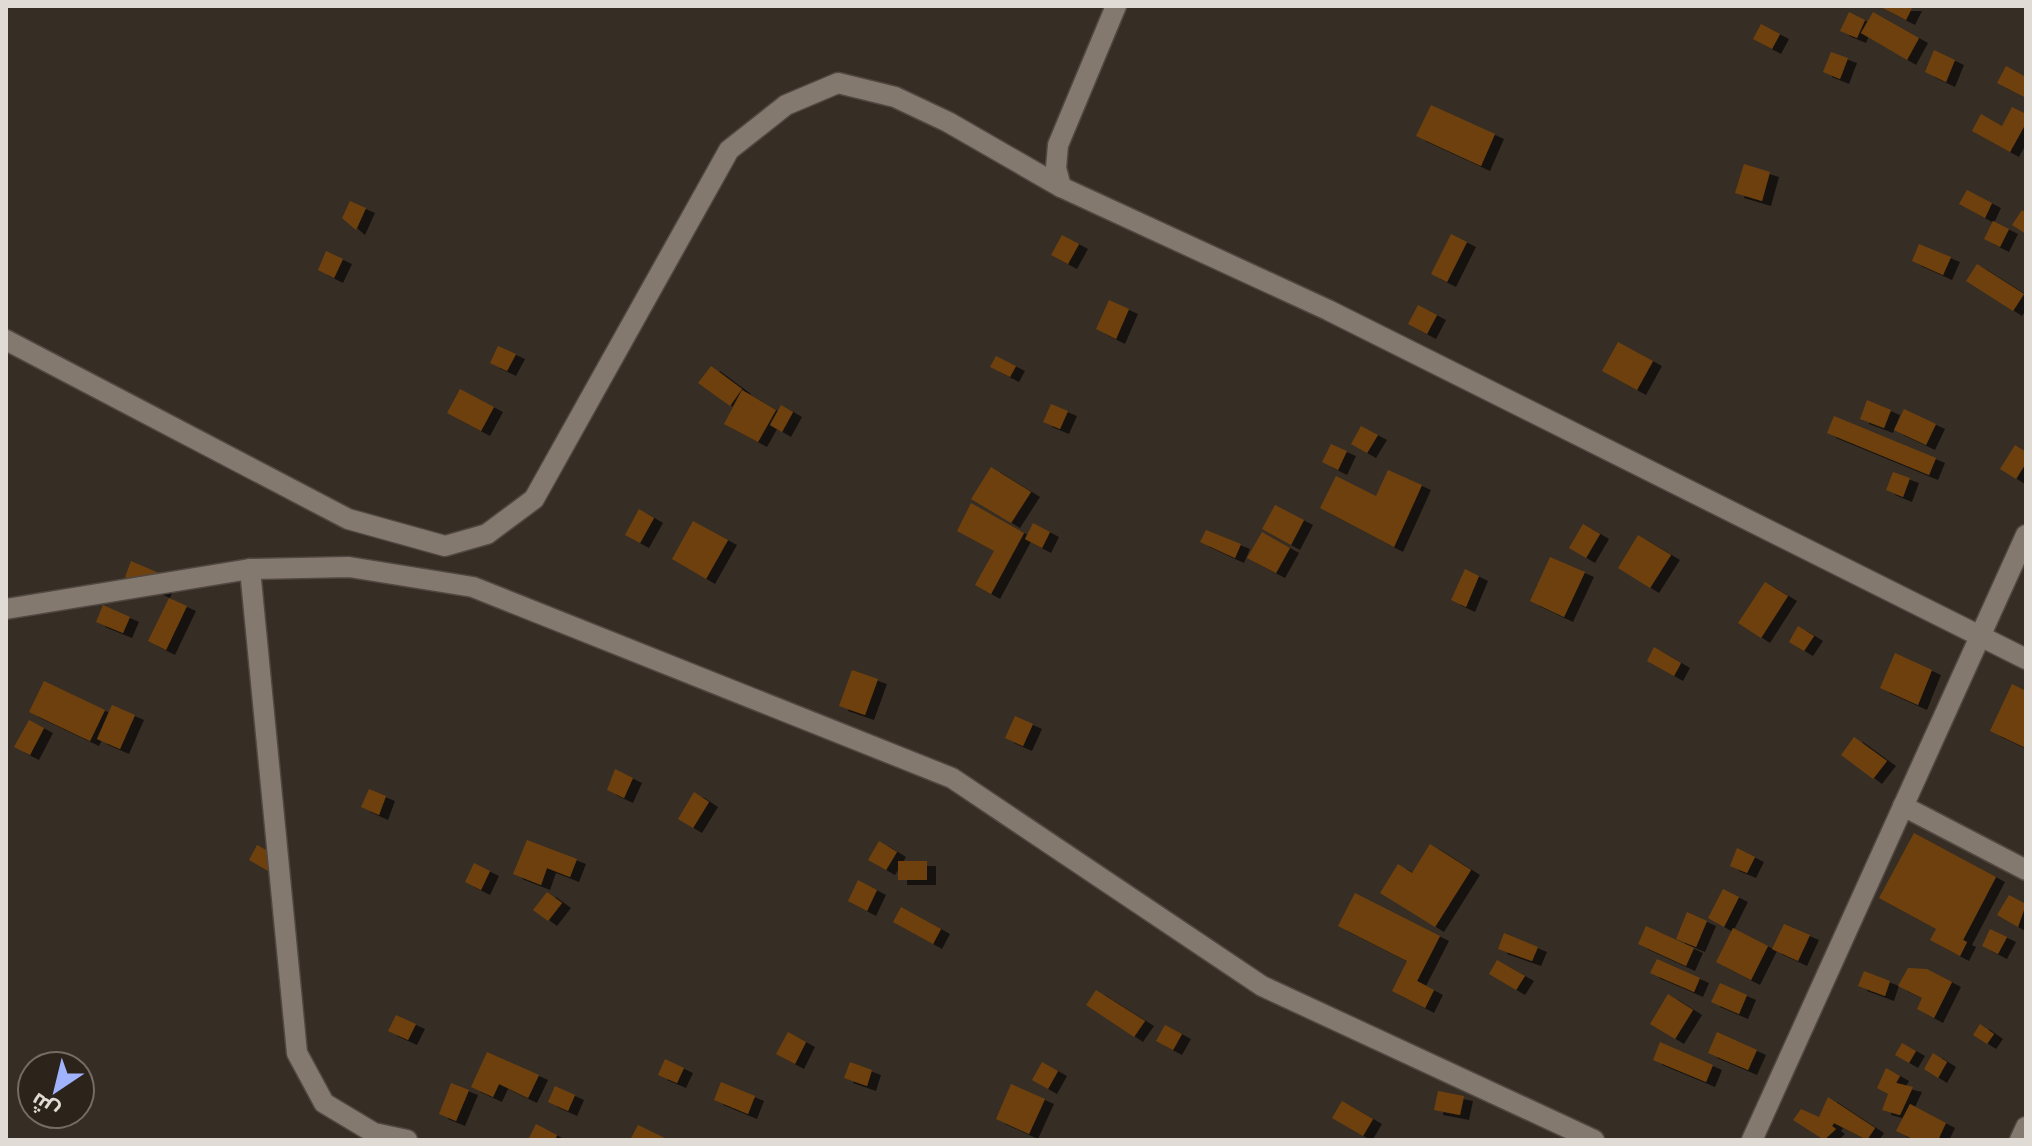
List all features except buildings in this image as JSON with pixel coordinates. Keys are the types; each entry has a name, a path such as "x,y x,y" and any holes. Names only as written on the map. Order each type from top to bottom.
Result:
{"street":[{"path":"1061,187 1056,168 1058,145 1116,6"},
{"path":"6,340 348,519 445,546 487,534 534,499 729,150 786,105 838,83 895,97 948,122 1061,187 1328,310 2026,659"},
{"path":"1752,1140 2026,535"},
{"path":"6,609 250,569 349,567 473,587 952,778 1262,986 1594,1140"},
{"path":"250,569 297,1053 324,1103 374,1133 407,1140"},
{"path":"1903,806 2026,870"},
{"path":"2020,1140 2026,1127"}]}
